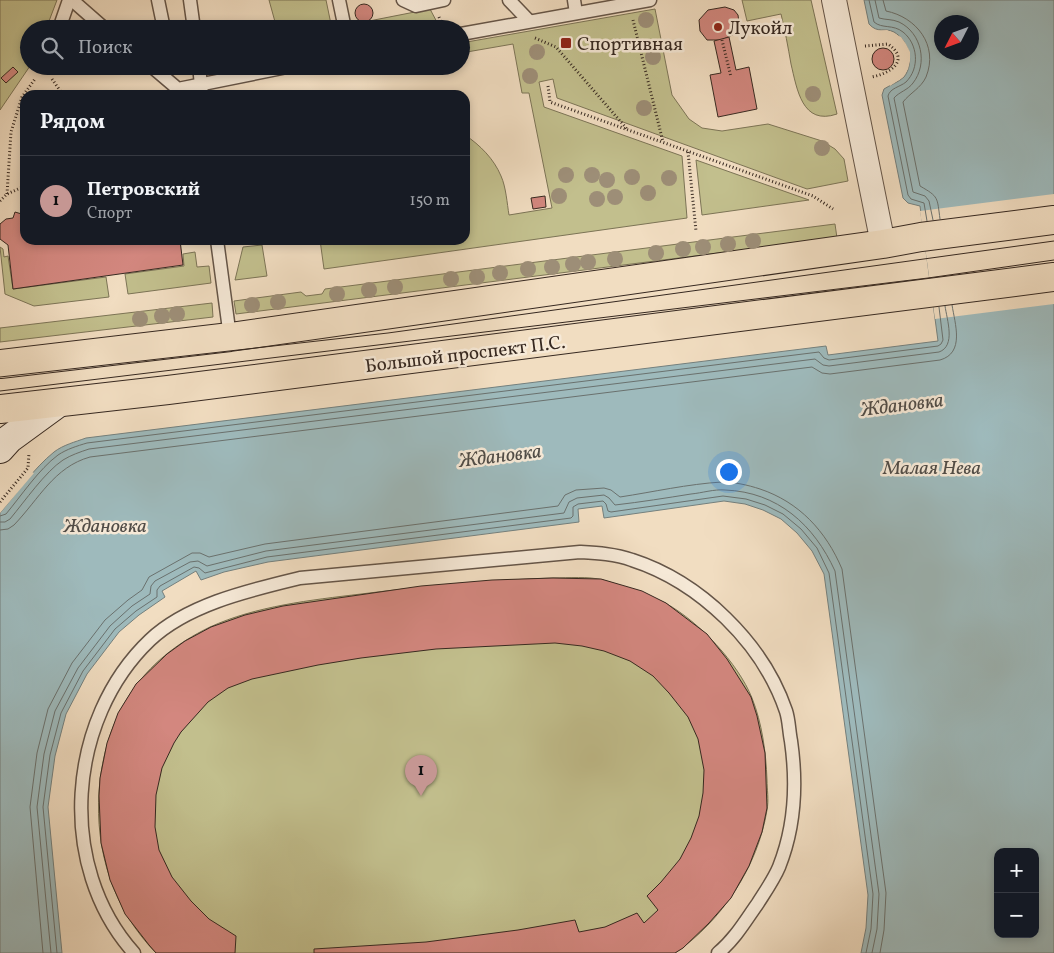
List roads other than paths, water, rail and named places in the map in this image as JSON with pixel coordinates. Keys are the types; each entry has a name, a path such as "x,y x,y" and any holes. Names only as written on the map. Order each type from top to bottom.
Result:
{"main road":[{"path":"0,364 230,336 883,244 921,237 1054,220"},
{"name":"Большой проспект П.С.","path":"0,409 57,404 1054,277"},
{"path":"0,449 9,439 57,404"}],"street":[{"path":"834,0 883,244"}],"lane":[{"path":"63,20 71,0 94,20"},
{"path":"158,0 162,20"},
{"path":"190,0 193,20"},
{"path":"339,0 343,20"},
{"path":"403,0 416,6 444,0"},
{"path":"509,0 529,21"},
{"path":"574,0 576,13"},
{"path":"470,32 650,0"},
{"path":"164,75 178,89 201,89 256,75"},
{"path":"200,75 201,89"},
{"path":"218,245 230,336"},
{"path":"134,953 115,927 101,900 91,873 83,838 80,797 82,776 98,718 116,682 151,639 176,620 206,606 265,586 300,578 580,552 606,554 632,560 671,577 713,607 747,641 766,667 786,712 794,760 794,802 788,840 774,876 750,916 722,951"}],"water":[{"path":"864,0 1054,0 1054,953 861,953 866,928 868,895 824,574 812,551 797,533 781,519 745,504 724,501 604,518 602,506 578,509 579,522 268,562 224,572 201,580 196,571 162,591 165,597 119,632 87,674 66,714 55,756 48,807 62,953 0,953 0,513 39,466 58,450 86,438 826,346 828,355 938,341 920,206 908,203 903,198 882,95 884,89 904,77 909,65 909,53 903,41 894,32 878,30 869,24"}],"tram line":[{"path":"0,377 388,333 1054,241"},
{"path":"0,391 928,278 1054,260"}],"place":[{"name":"Лукойл","path":"718,27"},
{"name":"Спортивная","path":"566,43"},
{"name":"Петровский","path":"421,796"}],"water label":[{"name":"Ждановка","path":"902,404"},
{"name":"Ждановка","path":"500,455"},
{"name":"Малая Нева","path":"932,467"},
{"name":"Ждановка","path":"105,525"}]}
